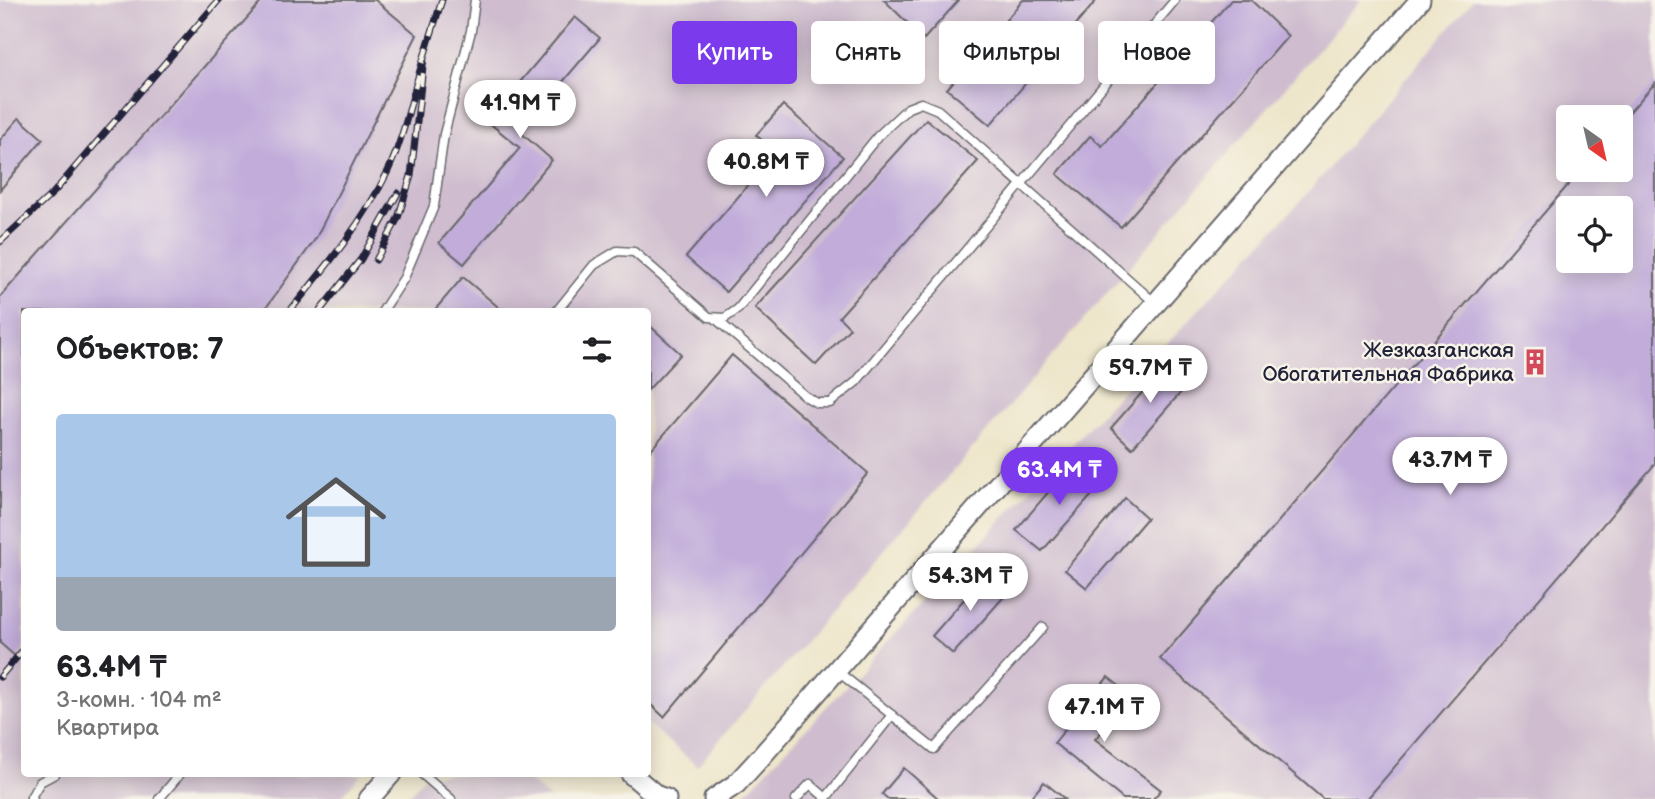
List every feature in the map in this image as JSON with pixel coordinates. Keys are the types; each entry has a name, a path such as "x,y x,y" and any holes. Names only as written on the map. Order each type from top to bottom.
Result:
{"street":[{"path":"714,799 736,784 760,758 1420,0"},
{"path":"369,799 388,777"},
{"path":"635,777 657,796 667,799"}],"lane":[{"path":"385,308 404,278 434,206 444,134 471,31 475,0"},
{"path":"715,317 805,396 817,402 830,403 856,382 1175,0"},
{"path":"559,308 594,265 617,251 635,252 709,317 725,318 738,309 878,136 908,108 921,103 939,110 1155,303"},
{"path":"836,670 934,749 1043,627"},
{"path":"796,799 810,784 826,798 892,715"},
{"path":"33,799 31,797 40,782 49,777"},
{"path":"159,799 177,777"},
{"path":"425,777 451,799"}],"shaded area":[{"path":"0,0 1361,0 697,766 651,727 651,308 21,308 21,777 358,777 339,799 0,799"},
{"path":"1473,0 1655,0 1655,799 740,799 1298,204"},
{"path":"424,777 524,777 550,799 405,799"}],"building":[{"path":"263,0 375,0 417,35 316,238 266,308 21,308 21,650 16,657 0,643 0,297"},
{"path":"884,0 959,0 925,38 925,21 906,21"},
{"path":"1023,0 1097,0 1079,21 1005,21"},
{"path":"1231,0 1251,0 1288,36 1121,227 1057,174 1090,136 1102,146 1157,84 1215,84 1215,21 1212,21"},
{"path":"575,17 600,38 520,132 552,160 464,264 439,243 520,148 487,121"},
{"name":"Жезказганская Обогатительная Фабрика","path":"1655,83 1655,464 1367,799 1323,799 1160,659 1556,199 1556,273 1633,273 1633,196 1559,196 1571,182 1633,182 1633,108"},
{"path":"951,84 1025,84 990,125 947,89"},
{"path":"783,105 843,157 726,292 686,257 776,153 756,135"},
{"path":"19,118 43,139 0,190 0,140"},
{"path":"926,119 978,161 839,317 850,328 816,365 755,308"},
{"path":"463,277 499,308 436,308"},
{"path":"651,327 681,354 651,387"},
{"path":"732,355 868,473 664,717 651,705 651,450"},
{"path":"1168,363 1190,382 1132,448 1111,428"},
{"path":"1074,462 1101,485 1042,551 1016,530"},
{"path":"1125,498 1147,518 1087,588 1065,570"},
{"path":"987,573 1009,591 953,654 932,636"},
{"path":"1108,677 1133,697 1095,739 1161,790 1153,799 1123,799 1054,743"},
{"path":"904,768 939,799 888,799 882,794"},
{"path":"1044,782 1065,799 1030,799"}],"railway":[{"path":"0,242 54,192 219,0"},
{"path":"376,260 398,218 411,176 424,57 442,0"},
{"path":"292,308 343,244 388,171 424,57"},
{"path":"322,308 361,259 398,193"},
{"path":"0,677 21,652"}],"place":[{"name":"Жезказганская Обогатительная Фабрика","path":"1535,362"}]}
